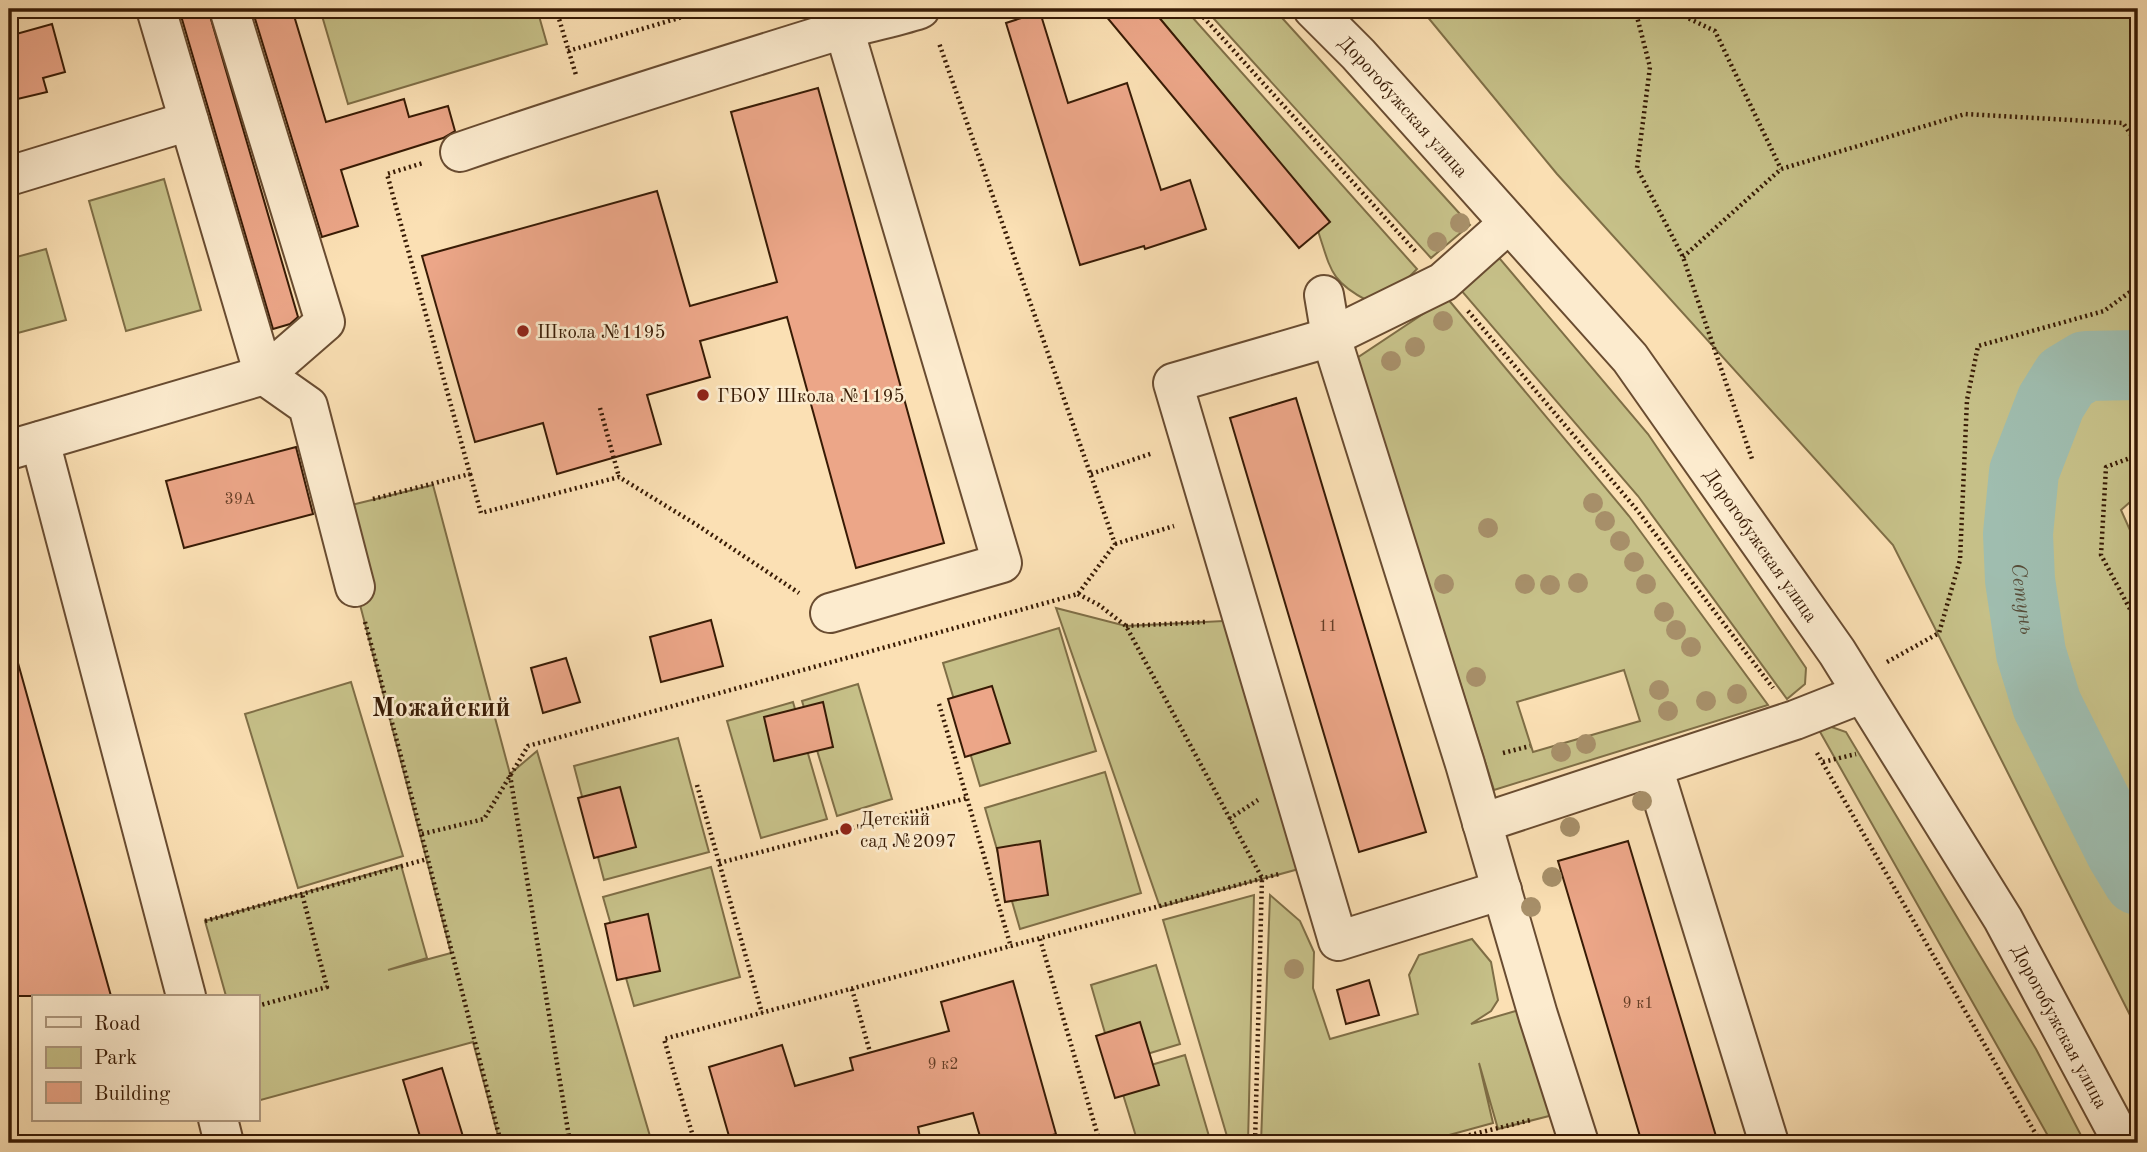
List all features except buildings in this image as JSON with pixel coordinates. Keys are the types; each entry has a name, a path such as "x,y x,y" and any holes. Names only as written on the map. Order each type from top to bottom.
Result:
{"street":[{"path":"156,9 264,375 308,406 355,587"},
{"path":"186,995 24,445 264,375 325,322 229,9"},
{"name":"Дорогобужская улица","path":"1313,9 1358,54 1630,358 1837,652 1872,679 2123,1143"},
{"path":"460,152 586,109 844,29 897,17 928,21"},
{"path":"830,613 1002,562 844,29"},
{"path":"9,177 189,121"},
{"path":"1502,890 1338,941 1173,383 1331,337 1443,282 1509,223"},
{"path":"1324,295 1331,337 1574,1127"},
{"path":"1482,823 1795,720 1872,679"},
{"path":"1653,766 1769,1143"},
{"path":"218,1120 224,1143"}],"path":[{"path":"556,9 586,109"},
{"path":"568,51 709,9"},
{"path":"1196,9 1443,282 1637,510 1795,720 1823,762 2042,1143"},
{"path":"1635,9 1650,66 1637,168 1683,257 1754,465"},
{"path":"1669,9 1715,31 1781,169"},
{"path":"928,21 1115,544"},
{"path":"1683,257 1781,169 1965,114 2123,123 2138,145"},
{"path":"460,152 387,174 481,513 619,477"},
{"path":"1872,679 1939,634 1960,560 1967,400 1978,346 2104,311 2138,286"},
{"path":"600,408 619,477 697,525 881,648"},
{"path":"1091,474 1155,452"},
{"path":"2138,455 2106,467 2101,555 2138,624"},
{"path":"364,501 470,474"},
{"path":"570,1143 510,774 528,746 1078,594 1115,544 1176,526"},
{"path":"355,587 501,1143"},
{"path":"1078,594 1099,605 1126,626 1262,878 1255,1143"},
{"path":"1126,626 1243,620"},
{"path":"939,705 1011,947"},
{"path":"422,834 484,819 528,746"},
{"path":"1823,762 1859,753"},
{"path":"697,785 762,1013"},
{"path":"719,863 967,797"},
{"path":"168,930 426,859"},
{"path":"695,1143 664,1039 1317,864"},
{"path":"259,1005 327,987 302,894"},
{"path":"1040,939 1100,1143"},
{"path":"852,989 870,1052"},
{"path":"1437,1143 1574,1127"}],"green space":[{"path":"320,9 537,9 547,44 348,104"},
{"path":"1152,9 1185,9 1417,269 1393,293 1368,301 1339,280 1330,265 1318,231 1329,222"},
{"path":"1205,9 1274,9 1470,225 1431,258"},
{"path":"1421,9 2138,9 2138,495 2121,510 2138,548 2138,1031 1893,545 1557,174"},
{"path":"164,179 201,310 126,331 89,201"},
{"path":"46,249 66,320 14,334 9,315 9,259"},
{"path":"1495,253 1648,434 1806,668 1805,684 1787,699 1638,496 1454,282"},
{"path":"1447,298 1629,516 1768,705 1494,790 1357,358","holes":["1624,670 1640,721 1533,752 1517,702"]},
{"path":"433,485 510,774 537,751 652,1143 500,1143 473,1042 259,1100 259,995 226,995 205,921 401,865 427,958 388,970 451,953 335,509"},
{"path":"1056,608 1126,626 1243,620 1317,864 1160,907"},
{"path":"1059,628 1096,751 980,786 943,663"},
{"path":"351,682 403,856 298,888 245,714"},
{"path":"858,684 892,799 837,816 802,701"},
{"path":"793,702 827,819 761,838 727,721"},
{"path":"1823,724 1846,732 2036,1049 2085,1143 2052,1143 1819,730"},
{"path":"678,738 709,852 604,880 574,766"},
{"path":"1105,772 1141,893 1020,929 985,808"},
{"path":"711,867 740,977 634,1006 603,897"},
{"path":"1254,895 1248,1143 1229,1143 1163,920"},
{"path":"1270,895 1300,921 1314,952 1313,988 1330,1039 1418,1014 1409,975 1419,955 1472,939 1491,962 1498,1000 1491,1011 1471,1024 1519,1010 1553,1115 1498,1129 1479,1063 1493,1123 1420,1143 1261,1143"},
{"path":"1156,965 1180,1044 1114,1064 1091,985"},
{"path":"1185,1055 1211,1143 1138,1143 1117,1075"}],"waterway":[{"name":"Сетунь","path":"2138,365 2086,366 2066,378 2051,402 2024,472 2018,534 2020,580 2031,653 2047,705 2121,852 2138,880"}],"place":[{"name":"Школа №1195","path":"523,331"},
{"name":"ГБОУ Школа №1195","path":"703,395"},
{"name":"Детский сад №2097","path":"846,829"}],"district":[{"name":"Можайский","path":"441,707"}]}
